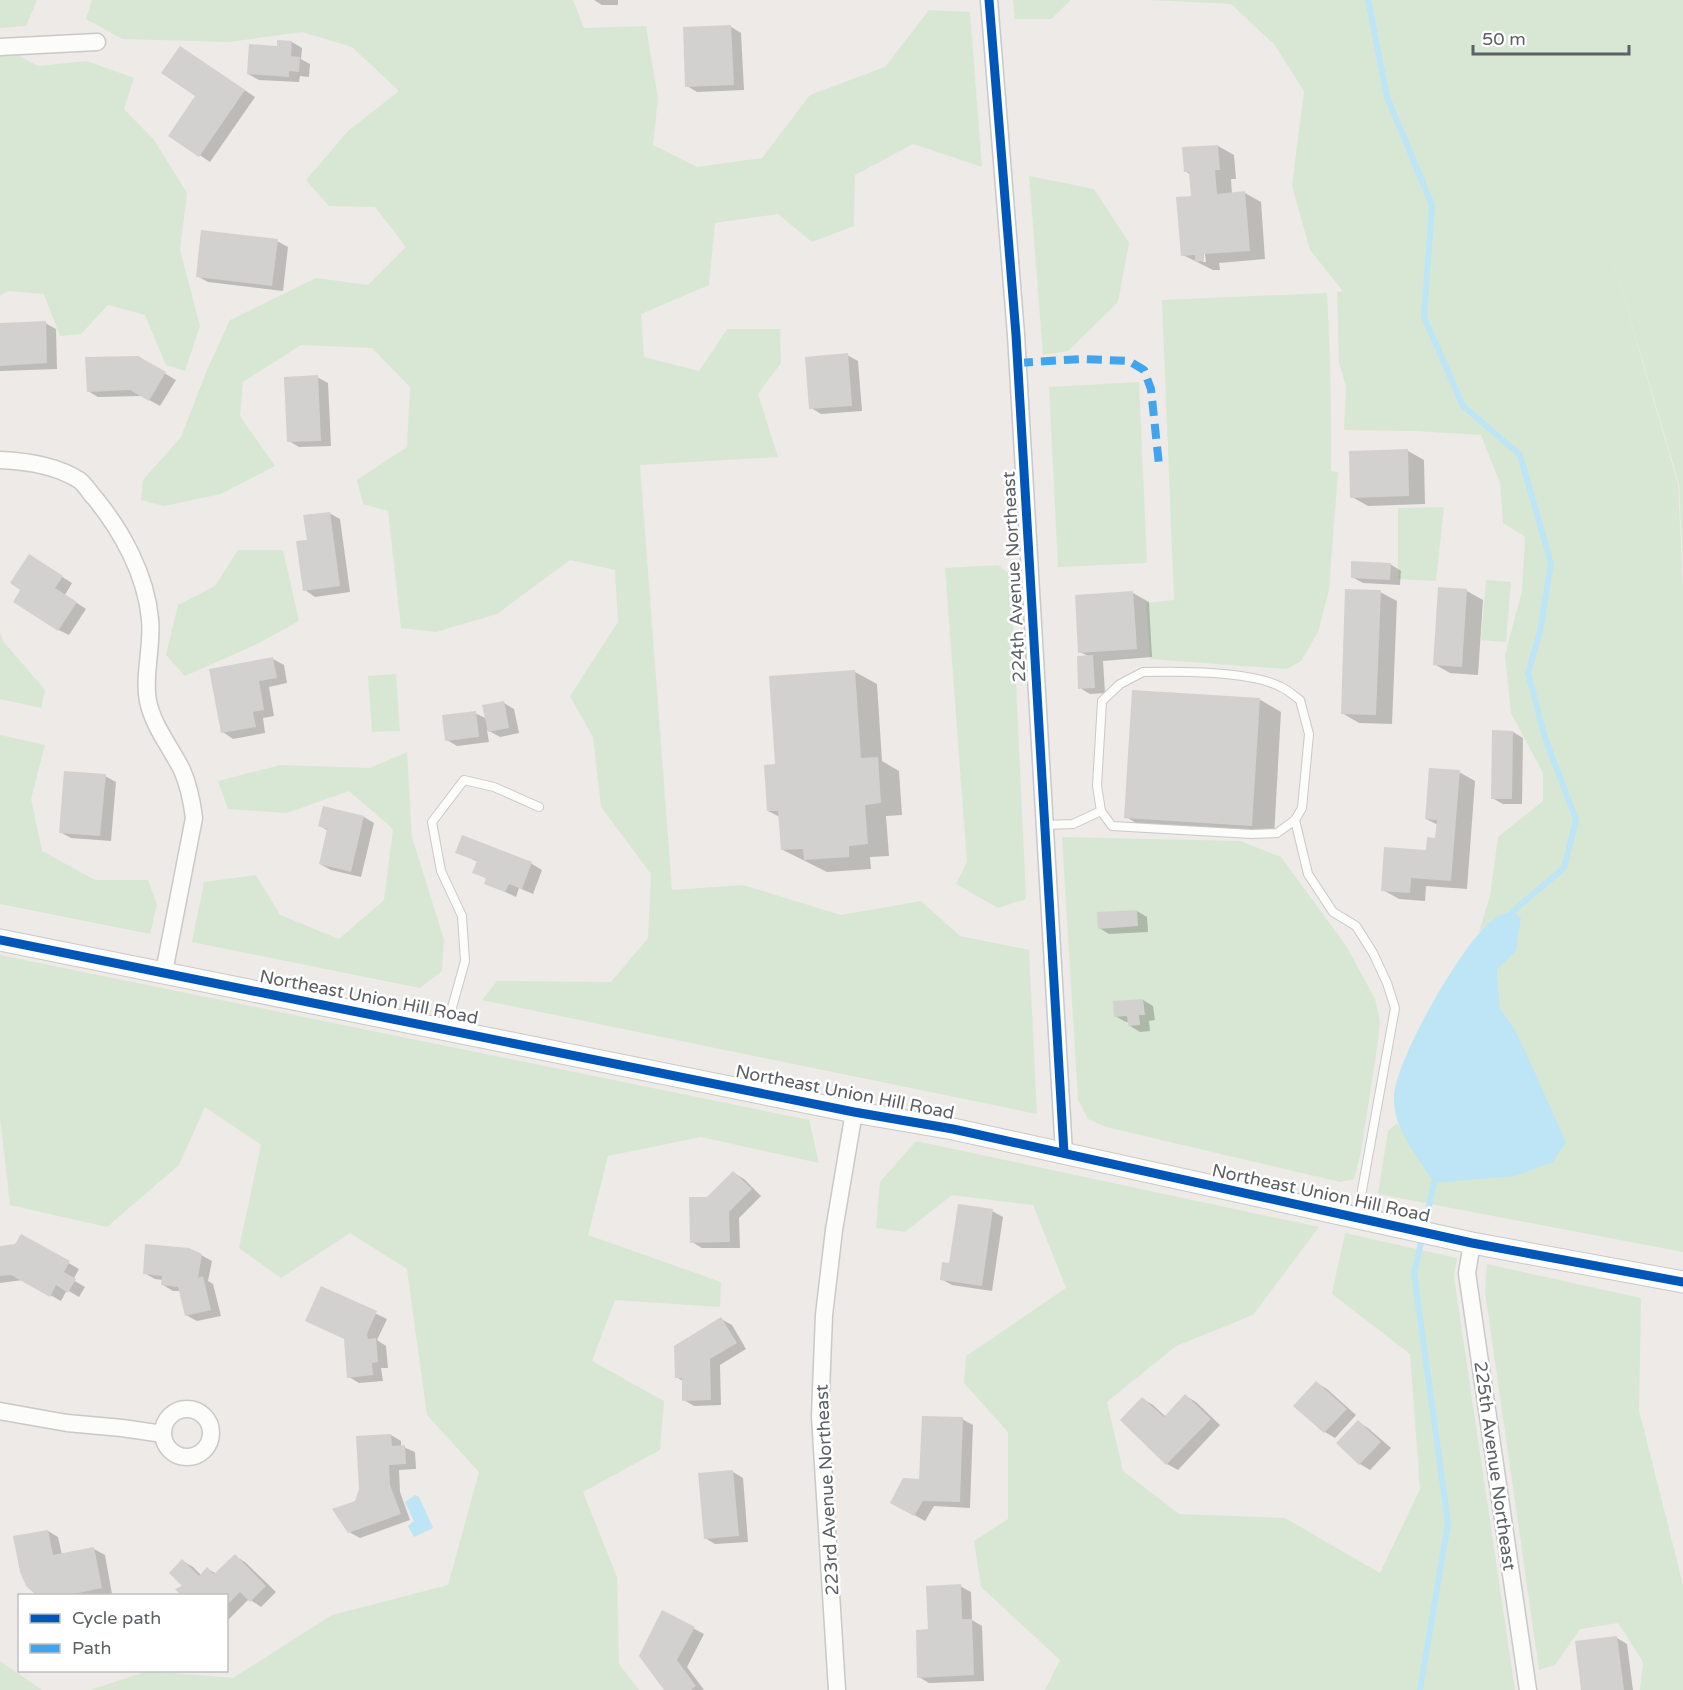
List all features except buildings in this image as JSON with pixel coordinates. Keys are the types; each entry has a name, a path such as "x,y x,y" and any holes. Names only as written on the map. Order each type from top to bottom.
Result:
{"street":[{"name":"224th Avenue Northeast","path":"985,2 1016,335 1064,1153"},
{"path":"0,47 97,42"},
{"path":"0,460 57,470 80,481 104,510 124,542 146,590 151,622 147,700 183,772 192,797 194,818 164,972"},
{"name":"Northeast Union Hill Road","path":"0,940 854,1112 953,1129 1472,1243 1683,1282"},
{"name":"223rd Avenue Northeast","path":"837,1690 821,1405 824,1315 834,1230 854,1112"},
{"name":"225th Avenue Northeast","path":"1472,1243 1467,1273 1527,1690"},
{"path":"0,1411 67,1423 163,1434"}],"lane":[{"path":"1143,672 1245,676 1281,686 1300,700 1309,734 1302,808 1295,820 1277,833 1252,834 1112,826 1101,811 1097,786 1102,701 1120,684 1143,672"},
{"path":"446,1029 465,961 465,950 462,916 441,871 432,822 464,780 494,787 539,807"},
{"path":"1045,825 1073,824 1101,811"},
{"path":"1295,820 1308,874 1333,912 1356,926 1373,953 1387,983 1395,1008 1357,1218"}],"green space":[{"path":"0,0 37,0 26,26 0,28"},
{"path":"92,0 573,0 584,28 646,26 658,98 653,145 697,167 762,158 810,95 885,67 929,10 970,12 982,167 913,144 855,175 854,226 812,242 778,214 715,223 709,285 641,314 644,357 699,371 727,329 780,329 781,363 758,394 778,457 640,465 672,890 743,885 841,915 921,901 960,936 1029,950 1037,1114 482,1000 497,981 611,982 648,938 651,874 601,807 593,737 570,696 618,622 615,570 570,560 497,614 436,632 401,628 388,511 363,504 357,480 407,447 410,387 372,348 301,345 243,382 240,416 275,466 221,494 164,506 141,500 143,480 181,437 207,370 230,320 316,278 368,285 406,247 375,207 329,206 306,180 348,131 399,91 352,47 302,32 229,42 122,39 86,19"},
{"path":"1013,0 1071,0 1051,19 1015,19"},
{"path":"1150,0 1683,0 1683,565 1679,484 1607,240 1678,484 1683,589 1683,1252 1378,1194 1388,1131 1397,1123 1434,1183 1538,1083 1517,1033 1500,1008 1497,970 1516,951 1494,918 1479,932 1490,896 1498,837 1543,801 1543,773 1511,713 1505,655 1522,591 1525,537 1503,523 1500,483 1481,435 1344,430 1346,386 1339,363 1337,292 1343,291 1310,250 1292,186 1304,91 1274,44 1231,4"},
{"path":"14,53 38,66 87,61 134,78 124,109 154,140 187,193 180,250 200,326 185,371 166,365 145,315 108,305 81,334 60,336 44,294 8,291 0,296 0,54"},
{"path":"1029,176 1094,189 1129,243 1118,302 1068,351 1043,355"},
{"path":"1327,293 1331,471 1338,472 1329,590 1318,632 1301,661 1287,669 1150,659 1146,603 1174,600 1162,300"},
{"path":"1139,382 1147,563 1058,567 1049,387"},
{"path":"1444,507 1436,581 1398,579 1398,508"},
{"path":"238,550 283,550 299,621 257,644 185,676 166,655 178,605 215,586"},
{"path":"998,565 1011,575 1026,899 998,908 956,884 967,862 945,568"},
{"path":"1486,580 1511,582 1506,642 1481,640"},
{"path":"0,632 3,641 45,690 41,708 0,699"},
{"path":"396,674 400,731 372,732 368,676"},
{"path":"0,735 45,745 31,799 42,851 95,880 148,880 157,905 150,934 0,904"},
{"path":"407,752 412,837 444,940 442,971 420,988 192,942 204,882 256,875 280,915 339,939 384,900 393,829 349,791 287,813 228,809 218,781 281,765 370,768"},
{"path":"1062,837 1240,841 1281,857 1347,947 1375,999 1380,1021 1361,1152 1354,1179 1340,1182 1106,1127 1088,1119 1078,1100"},
{"path":"0,955 809,1120 819,1163 701,1137 608,1156 588,1235 721,1282 720,1307 615,1300 592,1361 664,1401 660,1450 583,1492 617,1577 619,1664 639,1690 90,1690 145,1672 233,1678 332,1615 448,1585 479,1472 427,1415 407,1269 350,1233 281,1278 239,1248 261,1145 205,1107 179,1165 107,1227 10,1205 0,1117"},
{"path":"916,1141 1319,1227 1253,1315 1176,1346 1107,1402 1123,1471 1179,1514 1285,1518 1380,1573 1420,1489 1410,1354 1332,1294 1345,1233 1457,1258 1454,1277 1515,1690 1045,1690 1060,1660 981,1587 974,1541 1008,1519 1008,1432 964,1383 966,1356 1066,1288 1033,1205 952,1195 905,1232 876,1228 880,1182"},
{"path":"1487,1264 1641,1298 1639,1410 1683,1585 1683,1690 1640,1690 1643,1662 1618,1623 1580,1629 1555,1665 1539,1670 1485,1292"},
{"path":"0,1661 42,1690 0,1690"}],"water":[{"path":"1513,911 1521,918 1516,951 1497,970 1500,1008 1517,1033 1566,1142 1553,1162 1515,1176 1434,1183 1402,1132 1398,1121 1394,1098 1397,1081 1417,1031 1464,952 1492,920 1499,915"},
{"path":"415,1495 419,1497 433,1528 414,1537 408,1526 414,1521 405,1502"}],"waterway":[{"path":"1368,0 1387,97 1432,205 1424,317 1463,406 1520,455 1551,564 1540,631 1528,673 1545,738 1576,820 1564,868 1513,911"},
{"path":"1420,1690 1448,1523 1414,1274 1434,1183"}],"marked path":[{"path":"1018,363 1081,359 1129,361 1144,370 1151,389 1159,465"}],"cycle path":[{"path":"989,0 1016,335 1064,1153"},
{"path":"0,940 854,1112 953,1129 1472,1243 1683,1282"}]}
